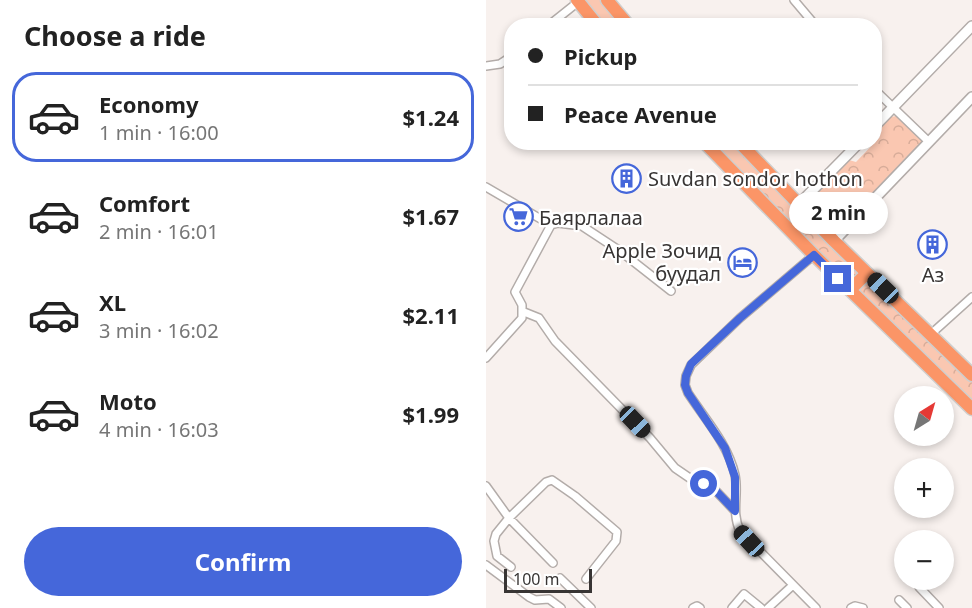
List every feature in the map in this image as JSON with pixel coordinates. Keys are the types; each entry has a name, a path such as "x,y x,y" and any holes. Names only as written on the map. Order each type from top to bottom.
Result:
{"highway":[{"path":"607,0 622,18"},
{"path":"577,1 591,18"},
{"path":"712,150 814,255 972,409"},
{"path":"747,150 834,241 972,375"},
{"path":"850,290 867,273"}],"street":[{"path":"794,0 809,18"},
{"path":"557,18 577,1"},
{"path":"882,119 972,26"},
{"path":"486,66 504,61"},
{"path":"834,241 972,96"},
{"path":"882,97 928,141"},
{"path":"799,204 852,150"},
{"path":"486,187 551,225"},
{"path":"486,358 521,320 524,312 515,291 551,225 558,223 582,226 620,251 671,291"},
{"path":"814,255 691,364 685,385 725,448 735,477 736,523 740,531 816,608"},
{"path":"931,334 972,297"},
{"path":"524,312 539,318 555,341 650,438 675,468 694,481 716,491 735,511"},
{"path":"511,567 497,556 494,541 496,534 548,480 556,481 617,534 616,541 586,579"},
{"path":"486,486 509,518 553,563"},
{"path":"486,565 529,597 535,600 549,599 561,608"},
{"path":"560,578 591,608"},
{"path":"768,608 793,585"},
{"path":"922,590 939,608"},
{"path":"732,608 744,594 761,608"},
{"path":"693,608 697,606 700,608"},
{"path":"851,608 855,606 863,608"}],"green space":[{"path":"582,0 600,0 615,18 597,18"},
{"path":"896,116 921,138 922,143 837,232 833,231 808,206 809,202 849,160 856,162 868,150 882,150 882,126 891,117"},
{"path":"719,150 739,150 859,272 859,275 853,279 848,277 816,249"},
{"path":"869,283 972,380 972,400 861,294 861,287"}],"place":[{"name":"Suvdan sondor hothon","path":"627,178"},
{"name":"Баярлалаа","path":"518,217"},
{"name":"Аз","path":"933,244"},
{"name":"Apple Зочид буудал","path":"742,262"}],"route":[{"path":"704,484 716,491 735,511 735,477 725,448 685,385 691,364 740,318 809,262 814,255 838,279"}]}
